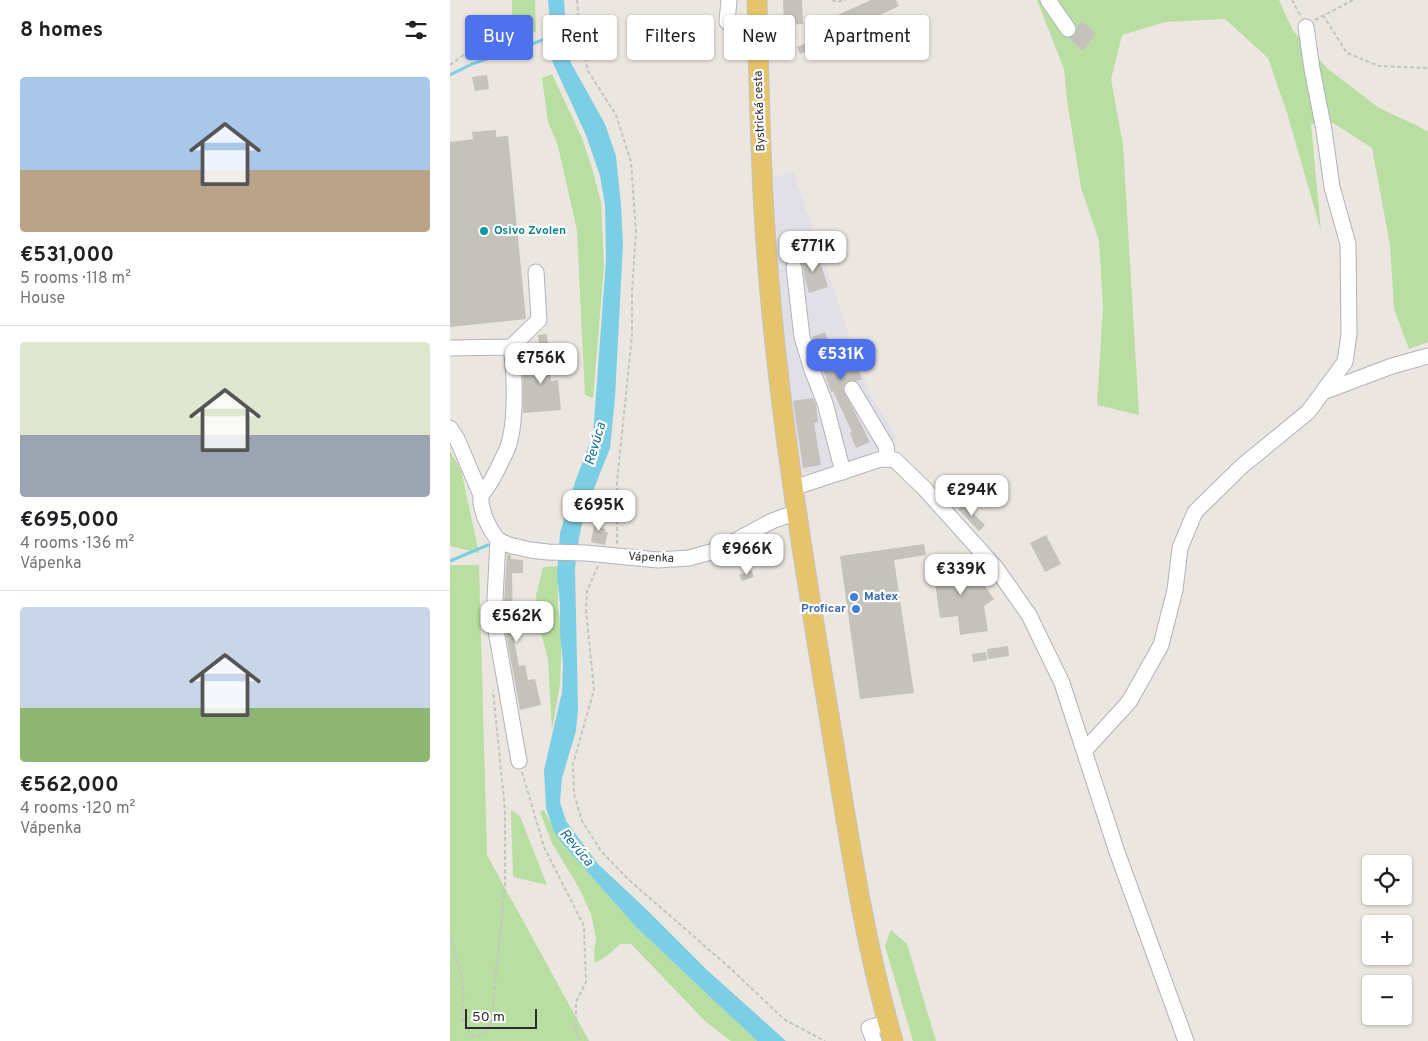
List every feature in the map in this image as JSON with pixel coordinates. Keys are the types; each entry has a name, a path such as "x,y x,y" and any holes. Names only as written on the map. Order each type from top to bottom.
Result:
{"main road":[{"name":"Bystrická cesta","path":"757,0 762,162 770,289 782,412 856,880 869,946 893,1041"}],"street":[{"path":"728,15 729,0"},
{"path":"1048,0 1068,29"},
{"path":"1084,751 1129,702 1160,645 1175,590 1180,548 1195,512 1242,466 1308,412 1346,362 1349,334 1348,244 1332,187 1306,27"},
{"path":"794,268 802,337 825,403 843,472"},
{"path":"450,348 511,347 539,320 536,272"},
{"path":"481,495 486,490 510,442 514,419 513,358 511,347"},
{"path":"1323,392 1392,366 1428,356"},
{"path":"852,389 886,446 888,459"},
{"path":"450,428 457,439 481,495 481,504 485,518 498,540 494,619 519,761"},
{"path":"793,488 866,463 888,459 900,462 996,568 1029,615 1062,683 1117,852 1186,1041"},
{"name":"Vápenka","path":"498,540 509,545 548,552 586,553 658,560 689,558 718,550 772,521 797,512"},
{"path":"874,1041 869,1028 888,1022"}],"path":[{"path":"576,0 580,35 588,71 616,115 631,162 636,231 632,291 632,336 617,482 618,532 610,556 587,590 586,610 594,690 573,764 574,794 582,821 601,851 629,880 723,962 785,1020 825,1041"},
{"path":"832,0 837,2 846,0"},
{"path":"1292,0 1306,27"},
{"path":"1353,0 1322,15 1347,54 1379,66 1428,68"},
{"path":"450,64 465,55"},
{"path":"450,936 463,983 462,1015 465,1028 473,1036 482,1035 488,1030 492,1014 505,884 505,810 494,683"},
{"path":"519,761 544,847 584,926 586,982 576,1002 576,1031 580,1041"}],"shaded area":[{"path":"793,171 868,390 897,439 861,458 813,473 805,472 801,468 791,401 777,260 774,177"}],"green space":[{"path":"512,0 535,0 536,32 533,32 533,15 512,15"},
{"path":"1037,0 1279,0 1293,31 1328,69 1379,108 1428,132 1428,342 1409,349 1394,309 1390,245 1372,148 1333,123 1311,124 1321,231 1287,113 1268,58 1225,19 1165,22 1122,35 1111,79 1123,145 1139,415 1097,405 1103,307 1099,240 1081,188 1064,69"},
{"path":"552,74 582,138 601,202 604,266 593,398 585,395 577,231 558,146 548,122 542,78"},
{"path":"450,451 461,470 479,553 450,546"},
{"path":"450,565 479,565 487,855 589,1041 450,1041"},
{"path":"558,566 558,606 562,633 560,684 552,730 548,660 540,628 536,595 543,567"},
{"path":"511,810 520,816 547,885 513,877"},
{"path":"544,810 561,842 636,927 757,1041 731,1041 706,1022 631,944 620,944 607,956 595,963 596,938 591,914 579,888 552,843 540,812"},
{"path":"891,930 907,944 936,1041 913,1041 885,946"}],"water":[{"path":"548,0 564,0 565,15 549,15"},
{"name":"Revúca","path":"552,60 570,60 605,124 616,156 623,244 615,398 610,448 584,514 575,568 578,709 576,731 562,778 560,802 566,821 598,864 706,969 786,1041 757,1041 636,927 561,842 554,832 546,808 544,770 562,692 563,664 557,575 560,533 575,482 593,435 606,260 605,205 600,176 586,135"}],"building":[{"path":"783,0 802,0 803,24 795,24 795,15 784,15"},
{"path":"871,0 896,0 899,6 880,15 838,15"},
{"path":"1082,21 1096,33 1083,51 1069,38 1076,33 1077,27"},
{"path":"805,43 805,52 800,54 797,47"},
{"path":"487,75 489,89 475,91 472,77"},
{"name":"Osivo Zvolen","path":"496,130 496,137 508,136 526,319 450,327 450,142 473,139 472,132"},
{"path":"817,252 828,287 809,293 803,266 798,258"},
{"path":"825,332 832,351 849,345 862,379 848,381 843,389 870,442 856,448 850,433 852,432 833,391 831,392 812,337"},
{"path":"547,334 551,381 558,380 561,410 523,413 523,372 541,370 538,335"},
{"path":"813,398 816,405 818,422 814,423 821,465 803,468 793,401"},
{"path":"964,504 985,525 979,531 958,509"},
{"path":"596,515 604,517 602,528 606,529 605,532 608,532 605,545 591,542"},
{"path":"1046,535 1061,564 1045,572 1030,543"},
{"path":"924,544 926,555 894,560 914,693 860,699 840,556"},
{"path":"742,548 745,554 741,556 742,558 734,562 733,559 731,560 728,555"},
{"path":"507,554 511,555 511,559 523,560 523,573 512,573 513,624 511,624 519,666 525,665 528,680 535,679 541,705 520,710 503,618"},
{"path":"960,557 963,576 973,569 994,599 984,606 988,631 960,635 958,616 940,618 932,561"},
{"path":"751,570 754,577 742,581 739,575"},
{"path":"1008,646 1009,656 988,659 987,649"},
{"path":"986,652 987,660 973,662 972,654"}],"waterway":[{"path":"450,75 472,64 543,40"},
{"path":"450,561 488,545"}],"place":[{"name":"Osivo Zvolen","path":"484,231"},
{"name":"Matex","path":"854,597"},
{"name":"Proficar","path":"856,609"}]}
